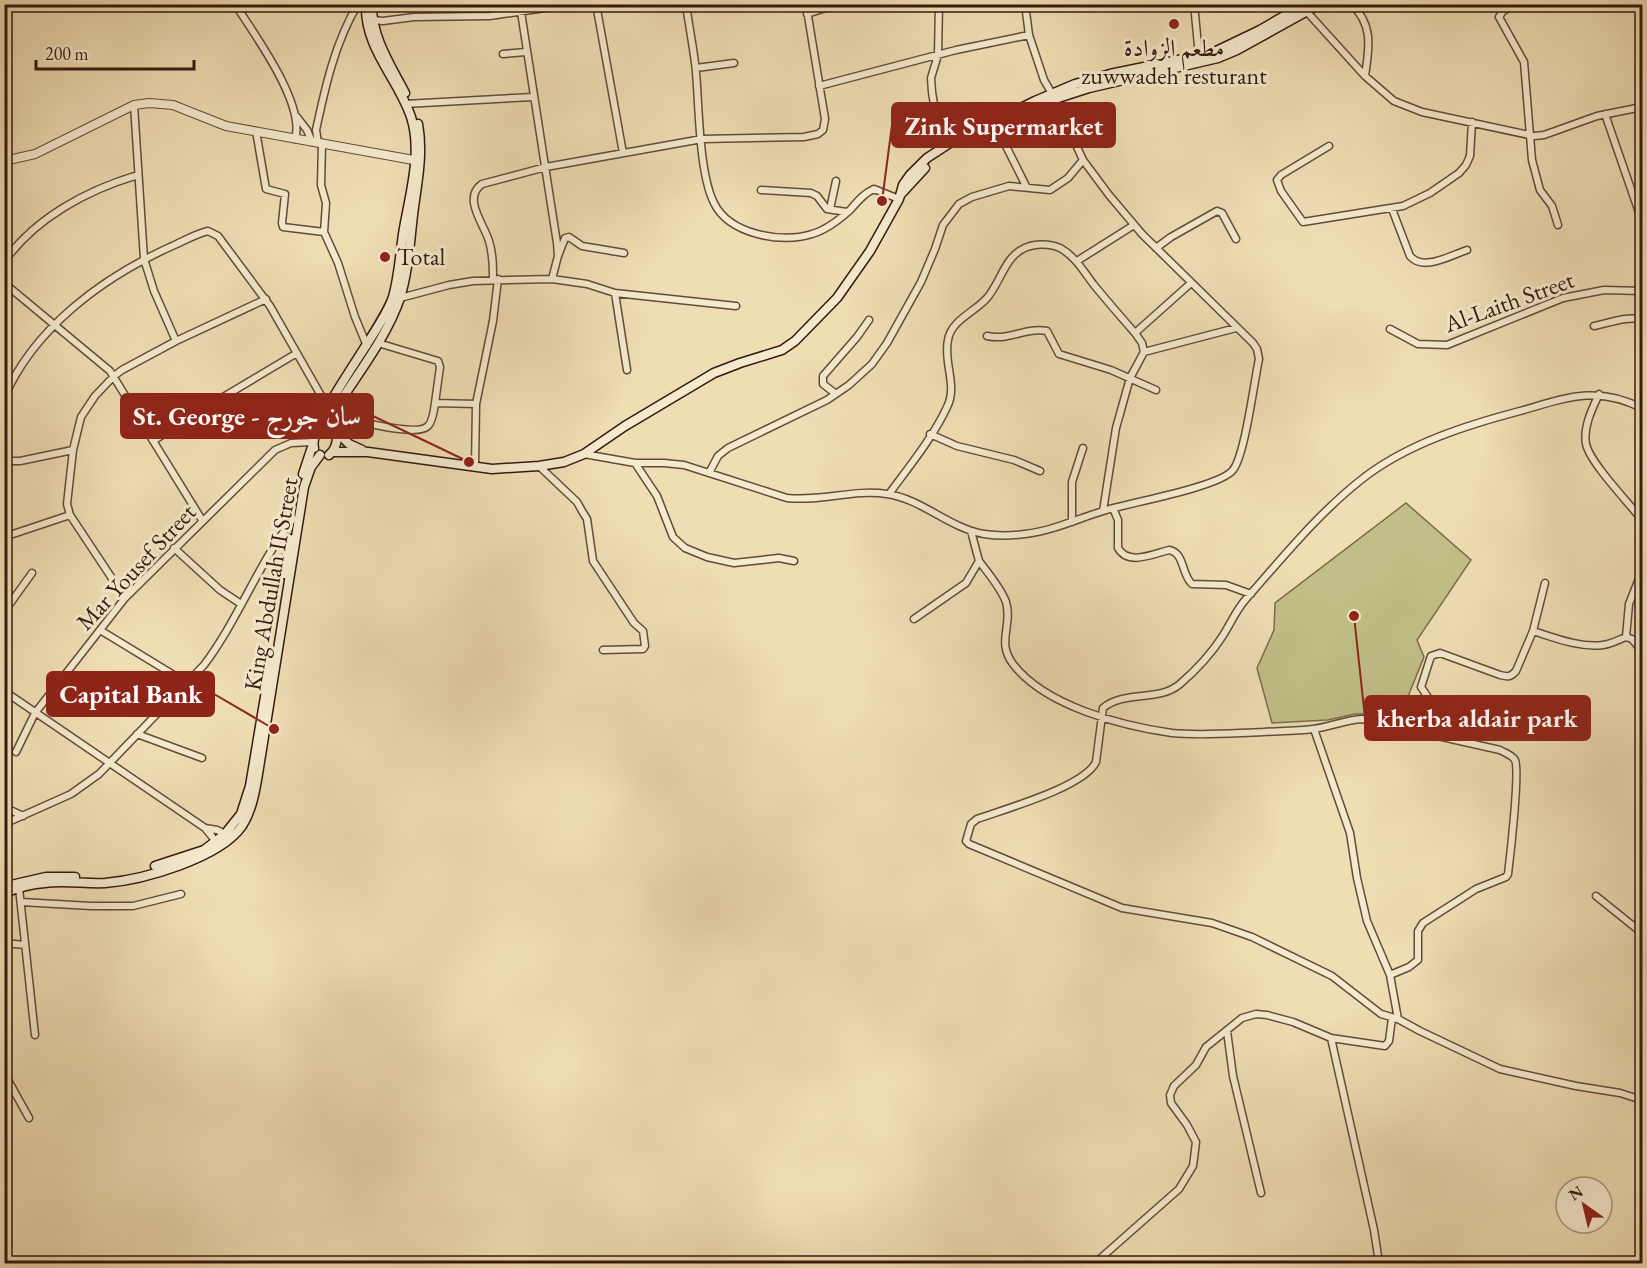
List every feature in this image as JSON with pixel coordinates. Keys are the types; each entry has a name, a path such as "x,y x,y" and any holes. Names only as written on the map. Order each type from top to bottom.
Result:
{"main road":[{"path":"333,452 337,441 334,426 340,402 378,343 400,298 406,269 418,160 408,104 370,38 366,4"},
{"path":"369,17 372,4"},
{"path":"900,196 938,157 1076,84 1110,74 1199,56 1226,46 1306,8 1320,4"},
{"path":"313,443 320,455 327,456 333,452 368,452 492,469 564,462 584,454 625,426 714,373 782,351 795,341 837,298 848,283 870,251 900,196 903,185 920,165 950,143 1054,96 1218,58 1237,50 1306,8"},
{"name":"King Abdullah II Street","path":"228,836 241,814 250,786 286,558 303,473 327,407 381,323 393,298 418,160"},
{"path":"320,423 326,419 349,444 368,452"},
{"name":"King Abdullah II Street","path":"4,893 45,882 105,883 191,861 218,845 246,818 253,798 269,711 304,487 311,466 320,455"},
{"name":"King Abdullah II Street","path":"4,887 29,879 56,876 103,878 134,873 218,845"}],"street":[{"path":"235,4 276,67 296,116 295,139"},
{"path":"358,4 344,29 337,50 315,134 321,185 326,203 324,232 338,263 367,346"},
{"path":"352,14 357,12 383,21 422,17 482,16 572,4"},
{"path":"596,4 622,153"},
{"path":"686,4 696,68 708,189 718,209 738,225 765,236 804,237 826,228 874,189 900,196"},
{"path":"475,467 476,404 494,321 495,279 489,243 475,208 476,190 489,181 546,167 702,139 785,138 818,134 825,125 806,4"},
{"path":"807,14 838,4"},
{"path":"939,4 938,55 931,78 933,103 950,143"},
{"path":"584,454 635,463 684,465 787,498 802,499 843,493 889,494 922,505 971,531 1007,535 1025,534 1072,522 1113,508 1219,480 1233,470 1240,452 1259,359 1257,350 1253,343 1134,225 1083,160 1054,96 1044,80 1029,35 1025,4"},
{"path":"1194,4 1199,56"},
{"path":"1351,4 1363,17 1368,36 1365,76"},
{"path":"1516,4 1503,11 1499,17 1524,62 1532,160 1539,186 1552,206 1558,225"},
{"path":"1306,8 1365,76 1394,101 1407,107 1529,136 1544,135 1605,114 1642,107"},
{"path":"521,12 558,256"},
{"path":"819,86 938,55 1029,35"},
{"path":"503,54 526,52"},
{"path":"696,68 734,63"},
{"path":"408,104 533,97"},
{"path":"4,161 27,157 134,105 149,103 173,105 226,126 418,160"},
{"path":"134,105 144,259 154,291 176,341"},
{"path":"1605,114 1641,218"},
{"path":"296,116 317,143"},
{"path":"1329,146 1281,175 1277,180 1301,221 1392,209 1417,201 1459,173 1470,156 1472,122"},
{"path":"996,126 1026,186"},
{"path":"256,131 266,189 285,194 283,227 324,232"},
{"path":"709,473 718,456 728,448 815,406 836,394 862,373 882,350 921,282 943,225 953,210 965,200 997,189 1017,185 1044,190 1056,188 1083,160"},
{"path":"4,262 24,238 63,209 91,193 138,175"},
{"path":"830,209 836,181"},
{"path":"761,190 811,193 819,198 824,207 847,212"},
{"path":"1392,209 1410,256 1415,262 1425,264 1467,250"},
{"path":"1156,248 1217,211 1222,213 1236,239"},
{"path":"1077,261 1134,225"},
{"path":"4,398 22,365 54,324 93,293 144,259 205,232 210,232 218,236 266,299 327,407 334,426"},
{"path":"552,279 565,238 569,237 582,246 624,253"},
{"path":"889,494 947,409 951,383 947,351 951,331 986,300 1018,251 1031,246 1048,245 1063,249 1077,261 1135,333 1142,343 1144,352 1130,378 1112,443 1103,511"},
{"path":"400,298 449,285 495,279 552,279 586,284 615,293 736,306"},
{"path":"4,283 110,371 202,520"},
{"path":"1135,333 1191,283"},
{"name":"Al-Laith Street","path":"1390,329 1418,344 1447,345 1563,298 1604,290 1642,291"},
{"path":"615,293 627,369"},
{"path":"125,598 69,515 67,496 73,450 78,426 87,405 114,376 176,341 266,299"},
{"path":"1594,326 1629,317 1642,320"},
{"path":"836,394 823,384 823,376 869,320"},
{"path":"1144,352 1236,328"},
{"path":"987,336 1003,338 1032,330 1047,331 1059,354 1094,364 1156,390"},
{"path":"370,424 407,430 423,429 430,423 440,367 438,361 378,343"},
{"path":"153,441 297,353"},
{"path":"1599,394 1588,424 1587,445 1596,462 1642,520"},
{"path":"1642,408 1599,394 1576,395 1495,417 1426,442 1394,458 1334,502 1305,531 1241,606 1221,639 1181,684 1167,692 1112,702 1103,708 1096,762 1087,774 1046,794 977,819 971,824 967,843 1122,908 1212,923 1252,937 1324,972 1349,988 1381,1014 1395,1018 1500,1069 1620,1093 1642,1100"},
{"path":"213,403 228,433"},
{"path":"435,403 476,404"},
{"path":"930,434 957,446 1014,460 1040,471"},
{"name":"Mar Yousef Street","path":"16,752 35,714 125,598 275,450 291,443 313,443"},
{"path":"1072,522 1072,482 1083,448"},
{"path":"4,461 20,461 73,450"},
{"path":"635,463 657,496 673,537 685,548 707,557 734,563 779,558 794,561"},
{"path":"539,466 577,502 587,519 595,564 634,623 644,633 645,646 643,649 603,651"},
{"path":"1113,508 1118,520 1118,548 1125,557 1134,558 1169,550 1174,551 1179,556 1187,578 1192,584 1226,585 1251,594"},
{"path":"4,537 69,515"},
{"path":"4,824 71,794 110,765 215,650 293,519"},
{"path":"971,531 979,561 1006,602 1008,617 1004,646 1014,665 1051,696 1074,707 1131,725 1173,733 1204,734 1314,729 1343,721 1362,719 1500,750 1515,759 1516,787 1508,874 1506,877 1476,889 1423,922 1418,931 1418,960 1409,967 1390,975"},
{"path":"174,548 220,590 241,603"},
{"path":"272,553 286,558"},
{"path":"914,619 966,583 979,561"},
{"path":"1626,637 1629,604 1642,571"},
{"path":"4,612 32,573"},
{"path":"1451,738 1438,710 1421,687 1431,656 1440,653 1507,677 1516,671 1533,631 1545,583"},
{"path":"100,630 187,683"},
{"path":"1533,631 1562,640 1598,645 1626,637 1632,639 1642,651"},
{"path":"4,691 205,828 218,845"},
{"path":"1094,1263 1179,1189 1190,1174 1194,1162 1195,1139 1171,1103 1170,1095 1174,1086 1196,1065 1206,1047 1242,1018 1256,1014 1267,1015 1293,1022 1330,1038 1385,1046 1389,1041 1395,1018 1390,975 1367,921 1350,833 1314,729"},
{"path":"136,735 202,758"},
{"path":"4,807 23,816"},
{"path":"205,828 217,830 228,836"},
{"path":"19,888 35,1035"},
{"path":"21,902 133,906 181,894"},
{"path":"1596,896 1642,933"},
{"path":"4,943 26,945"},
{"path":"1227,1031 1233,1076 1261,1193"},
{"path":"1330,1038 1374,1230 1378,1256 1376,1263"},
{"path":"4,1073 29,1118"}],"shaded area":[{"path":"1406,503 1471,560 1417,640 1424,657 1398,721 1368,714 1355,714 1328,720 1272,723 1257,668 1274,630 1275,603"}],"place":[{"name":"مطعم الزوادة zuwwadeh resturant","path":"1174,24"},
{"name":"Zink Supermarket","path":"882,201"},
{"name":"Total","path":"385,257"},
{"name":"St. George - سان جورج","path":"469,462"},
{"name":"kherba aldair park","path":"1354,616"},
{"name":"Capital Bank","path":"274,729"}]}
